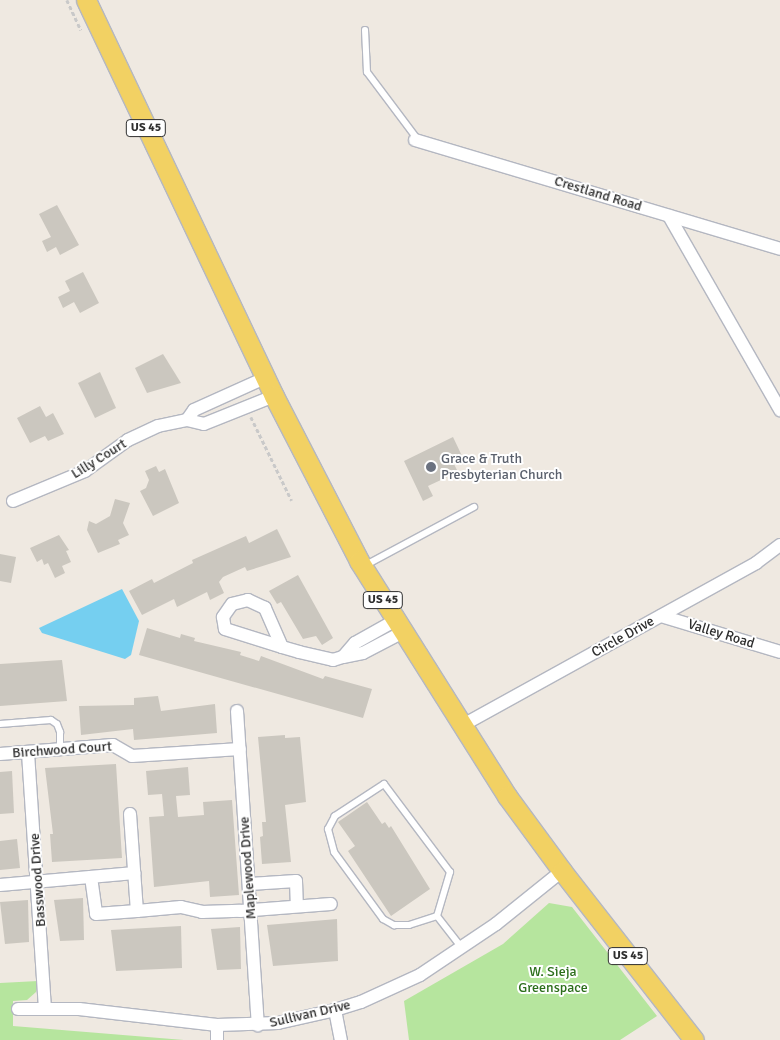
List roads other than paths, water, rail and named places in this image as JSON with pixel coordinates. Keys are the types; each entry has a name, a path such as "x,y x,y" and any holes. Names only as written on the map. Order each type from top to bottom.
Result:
{"main road":[{"name":"US 45","path":"86,0 265,378 363,567 503,790 562,871 694,1040"}],"street":[{"name":"Crestland Road","path":"416,140 780,249"},
{"path":"669,216 780,410"},
{"name":"Lilly Court","path":"187,420 194,410 265,378"},
{"name":"Lilly Court","path":"13,501 85,471 128,440 158,426 187,420 204,424 246,409 274,396"},
{"name":"Circle Drive","path":"463,726 756,563 780,545"},
{"path":"282,647 265,608 248,600 232,604 223,617 225,629 282,647 334,660 363,653 399,626"},
{"name":"Valley Road","path":"661,616 780,652"},
{"name":"Maplewood Drive","path":"237,711 258,1025"},
{"name":"Birchwood Court","path":"0,754 113,745 132,756 240,749"},
{"name":"Basswood Drive","path":"28,752 45,1008"},
{"path":"130,814 137,911"},
{"name":"Sullivan Drive","path":"18,1010 45,1008 217,1025 258,1025 335,1010 397,987 462,948 562,871"},
{"path":"0,884 134,873"},
{"path":"91,877 96,914 180,907 202,912 331,904"},
{"path":"250,884 296,881 297,906"},
{"path":"335,1010 341,1040"},
{"path":"217,1025 217,1040"}],"lane":[{"path":"365,30 367,72 416,140"},
{"path":"363,567 474,507"},
{"path":"0,724 50,720 60,732 60,748"},
{"path":"384,784 450,872 437,916 409,926 394,925 383,919 334,852 328,829 335,816 384,784"},
{"path":"437,916 462,948"}],"water":[{"path":"122,589 139,621 131,655 125,659 42,633 39,628"}],"place":[{"name":"Grace & Truth Presbyterian Church","path":"431,467"}],"park label":[{"name":"W. Sieja Greenspace","path":"553,980"}]}
